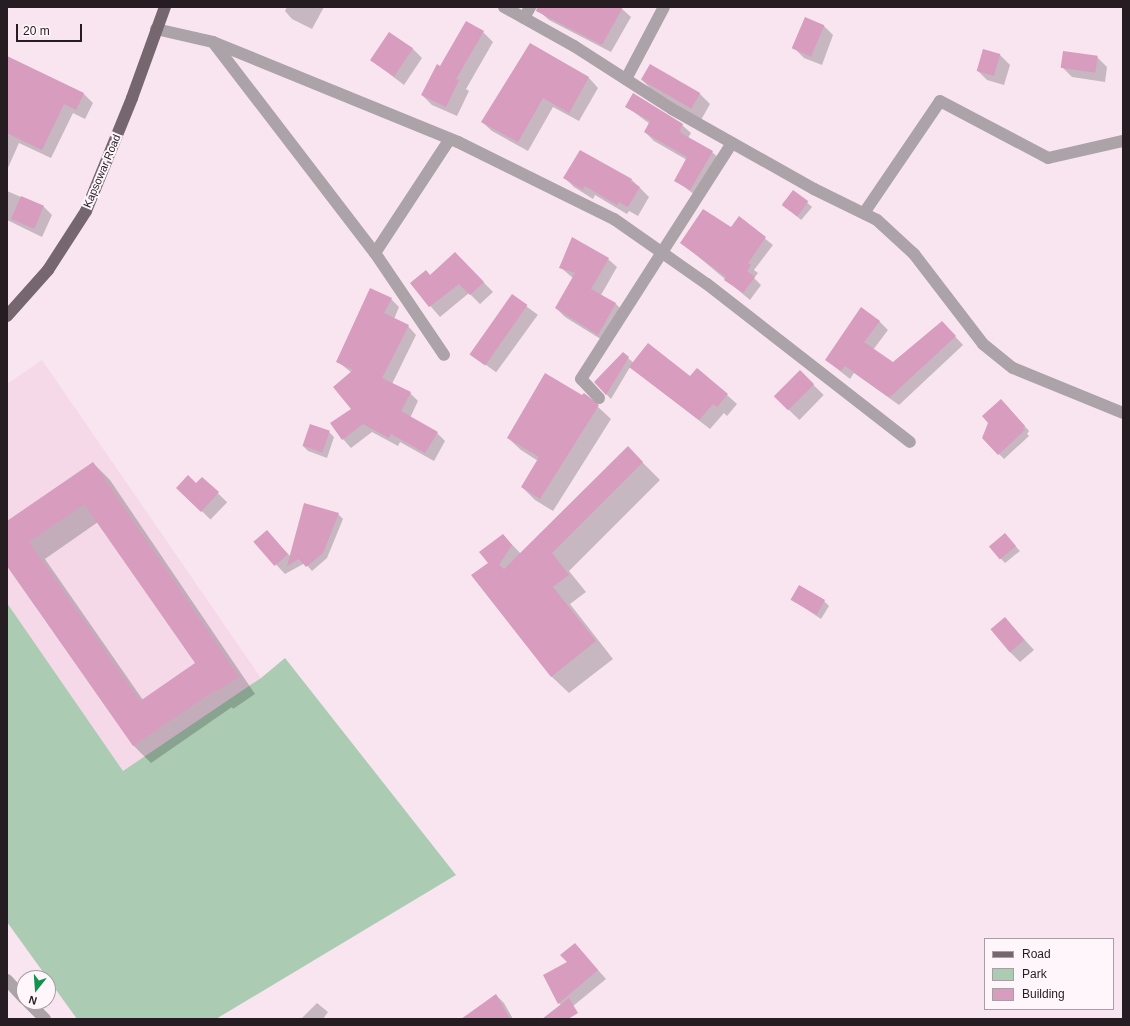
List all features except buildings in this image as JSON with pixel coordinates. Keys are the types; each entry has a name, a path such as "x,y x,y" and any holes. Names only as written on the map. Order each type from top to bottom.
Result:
{"main road":[{"name":"Kapsowar Road","path":"7,316 48,270 86,211 132,98 165,7"}],"street":[{"path":"504,7 732,143 814,189 877,220 914,254 982,344 1013,368 1123,413"},
{"path":"524,18 530,7"},
{"path":"626,79 664,7"},
{"path":"156,29 213,42 450,139 614,219 707,284 910,442"},
{"path":"213,42 375,253 444,355"},
{"path":"864,213 940,101 1048,158 1123,140"},
{"path":"375,253 450,139"},
{"path":"599,398 581,379 732,143"},
{"path":"7,980 16,990"},
{"path":"36,1010 45,1019"}],"shaded area":[{"path":"42,360 261,678 123,772 7,603 7,384"}],"green space":[{"path":"7,603 123,771 261,678 285,658 456,875 216,1019 77,1019 56,990 56,970 42,970 7,922"}]}
